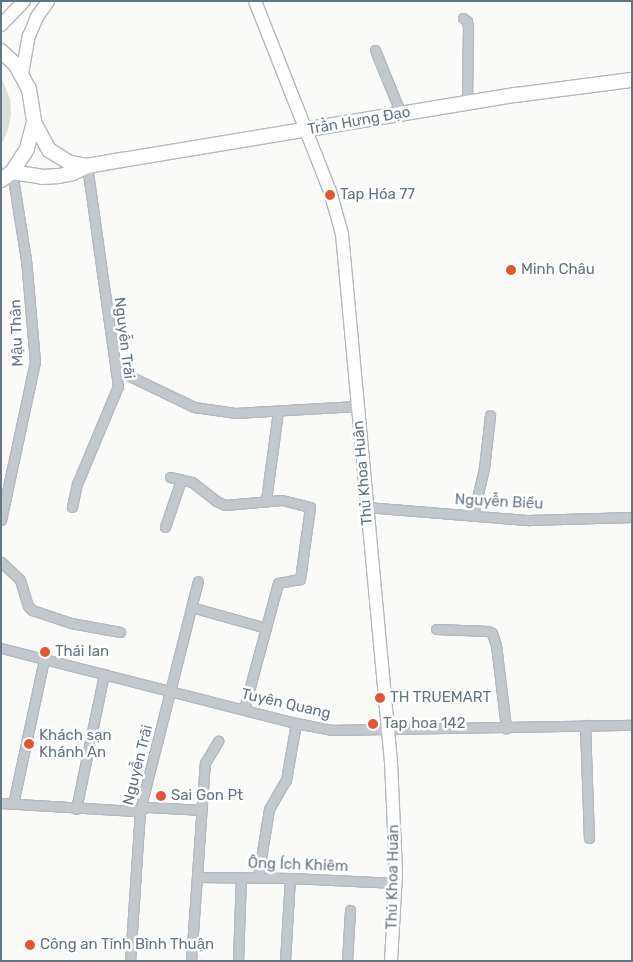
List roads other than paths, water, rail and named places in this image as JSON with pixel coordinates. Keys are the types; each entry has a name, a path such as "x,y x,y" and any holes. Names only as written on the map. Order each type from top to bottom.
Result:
{"main road":[{"path":"1,25 24,1"},
{"path":"22,74 29,36 37,17 48,1"},
{"name":"Thủ Khoa Huân","path":"255,1 330,191 342,234 388,728 396,883 391,961"},
{"path":"1,51 22,74 31,97 34,122 27,149 6,176"},
{"name":"Trần Hưng Đạo","path":"6,176 59,176 73,173 87,166 466,103 632,80"},
{"name":"Trần Hưng Đạo","path":"34,122 49,150 70,163 87,166"}],"street":[{"path":"463,18 467,21 468,27 466,103"},
{"path":"375,50 401,114"},
{"name":"Nguyễn Trãi","path":"72,507 78,484 118,386 87,166"},
{"name":"Mậu Thân","path":"1,520 5,475 35,362 26,260 6,176"},
{"path":"115,369 194,407 236,413 358,406"},
{"path":"266,500 278,411"},
{"path":"473,515 484,468 490,415"},
{"path":"170,477 192,482 216,501 225,505 266,500 293,502 310,507 300,579 278,583 244,709"},
{"path":"165,527 181,480"},
{"name":"Nguyễn Biểu","path":"366,507 530,520 632,517"},
{"path":"1,562 20,580 28,606 38,614 120,632"},
{"name":"Nguyễn Trãi","path":"130,961 140,810 198,580"},
{"path":"191,607 266,628"},
{"path":"436,629 488,631 492,633 496,646 506,728"},
{"name":"Tuyên Quang","path":"1,648 296,723 345,731 388,728 632,725"},
{"path":"13,804 44,660"},
{"path":"76,809 104,674"},
{"path":"258,877 269,809 286,780 296,723"},
{"path":"585,725 589,838"},
{"path":"191,961 207,758 218,741"},
{"path":"1,803 76,809 140,810 148,807 202,810"},
{"name":"Ông Ích Khiêm","path":"198,877 258,877 396,883"},
{"path":"238,961 241,877"},
{"path":"285,961 290,878"},
{"path":"346,961 350,910"}],"place":[{"name":"Tap Hóa 77","path":"330,195"},
{"name":"Minh Châu","path":"511,270"},
{"name":"Thái lan","path":"45,652"},
{"name":"TH TRUEMART","path":"380,698"},
{"name":"Tap hoa 142","path":"373,724"},
{"name":"Khách sạn Khánh An","path":"29,744"},
{"name":"Sai Gon Pt","path":"161,796"},
{"name":"Công an Tỉnh Bình Thuận","path":"30,945"}]}
